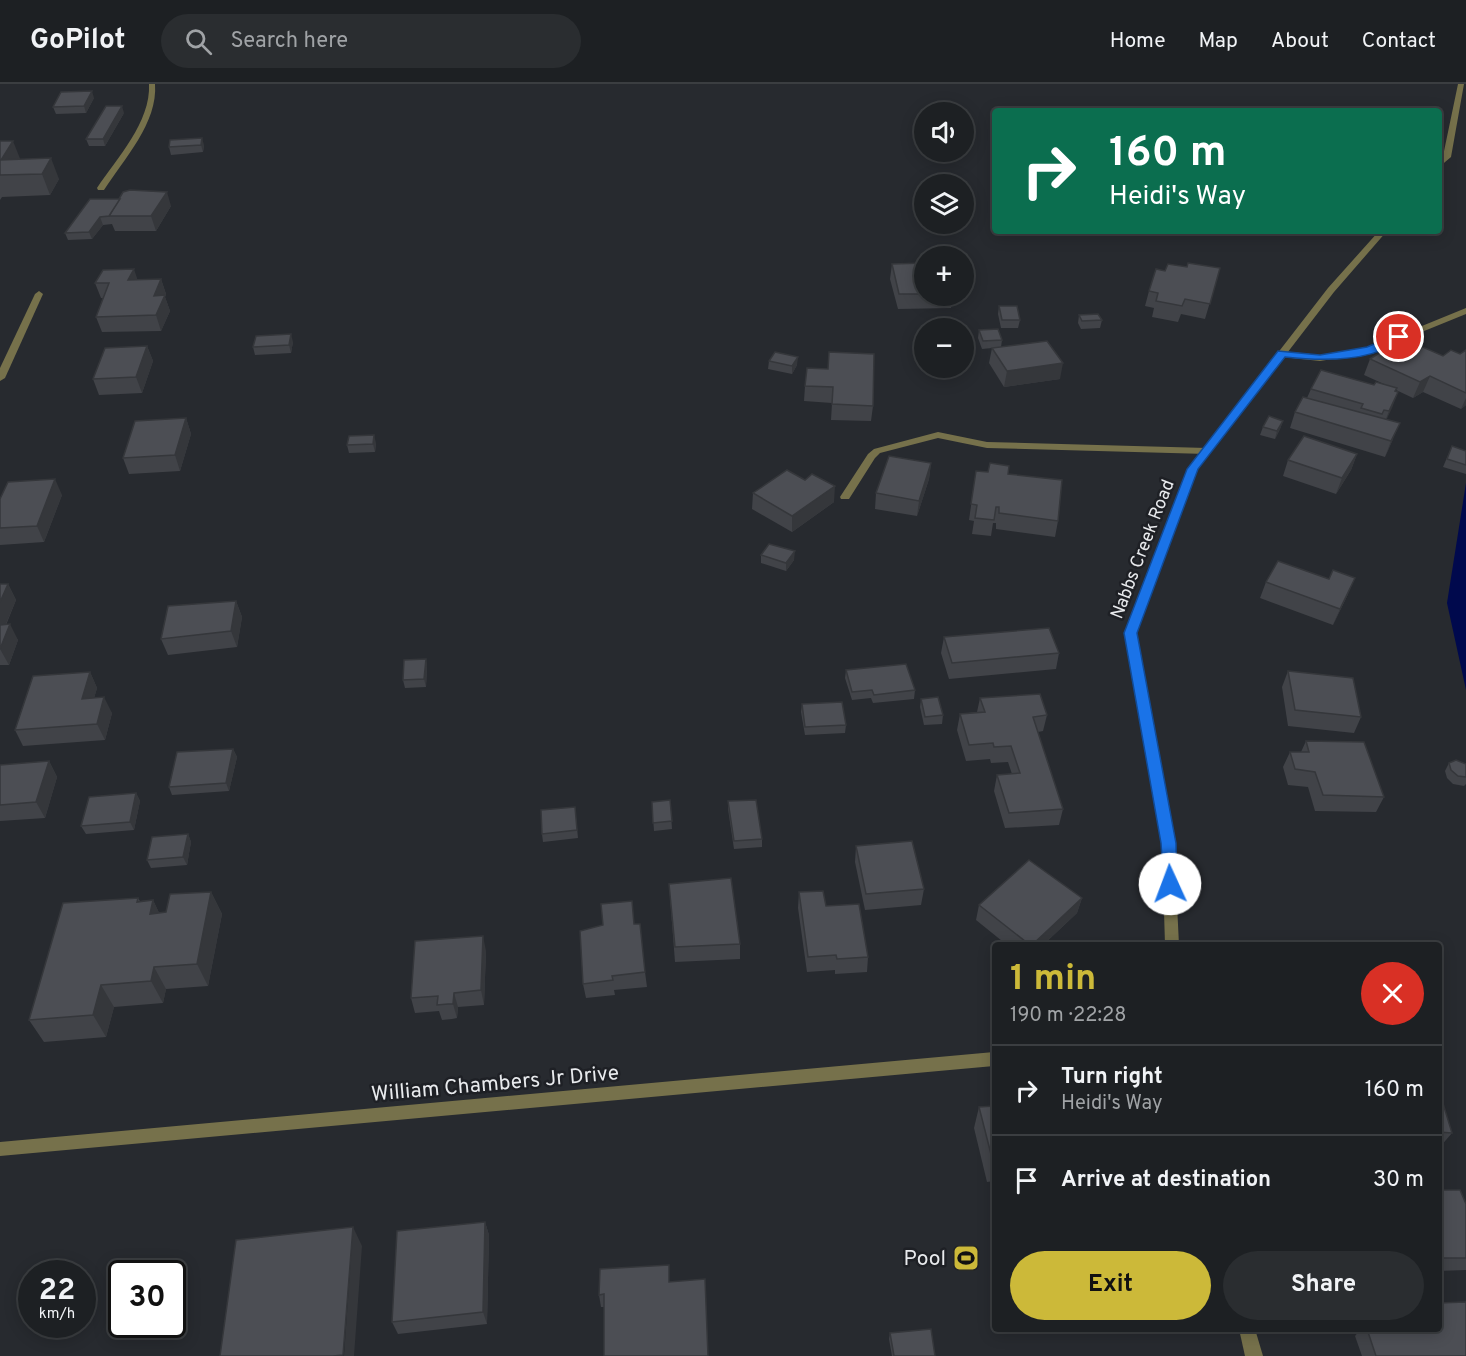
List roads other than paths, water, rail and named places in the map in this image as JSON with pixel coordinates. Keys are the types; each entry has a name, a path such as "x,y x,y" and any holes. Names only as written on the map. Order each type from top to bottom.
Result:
{"street":[{"path":"101,188 147,116 154,90 152,84"},
{"path":"1442,162 1447,157 1461,84"},
{"name":"Nabbs Creek Road","path":"1172,942 1168,843 1131,633 1193,469 1331,291 1380,234"},
{"path":"0,378 39,294"},
{"path":"1282,354 1320,358 1370,350 1466,311"},
{"path":"845,497 870,456 877,451 938,435 987,445 1207,451"},
{"name":"William Chambers Jr Drive","path":"0,1149 992,1059"},
{"path":"1248,1332 1254,1356"}],"place":[{"name":"Pool","path":"966,1258"}]}
